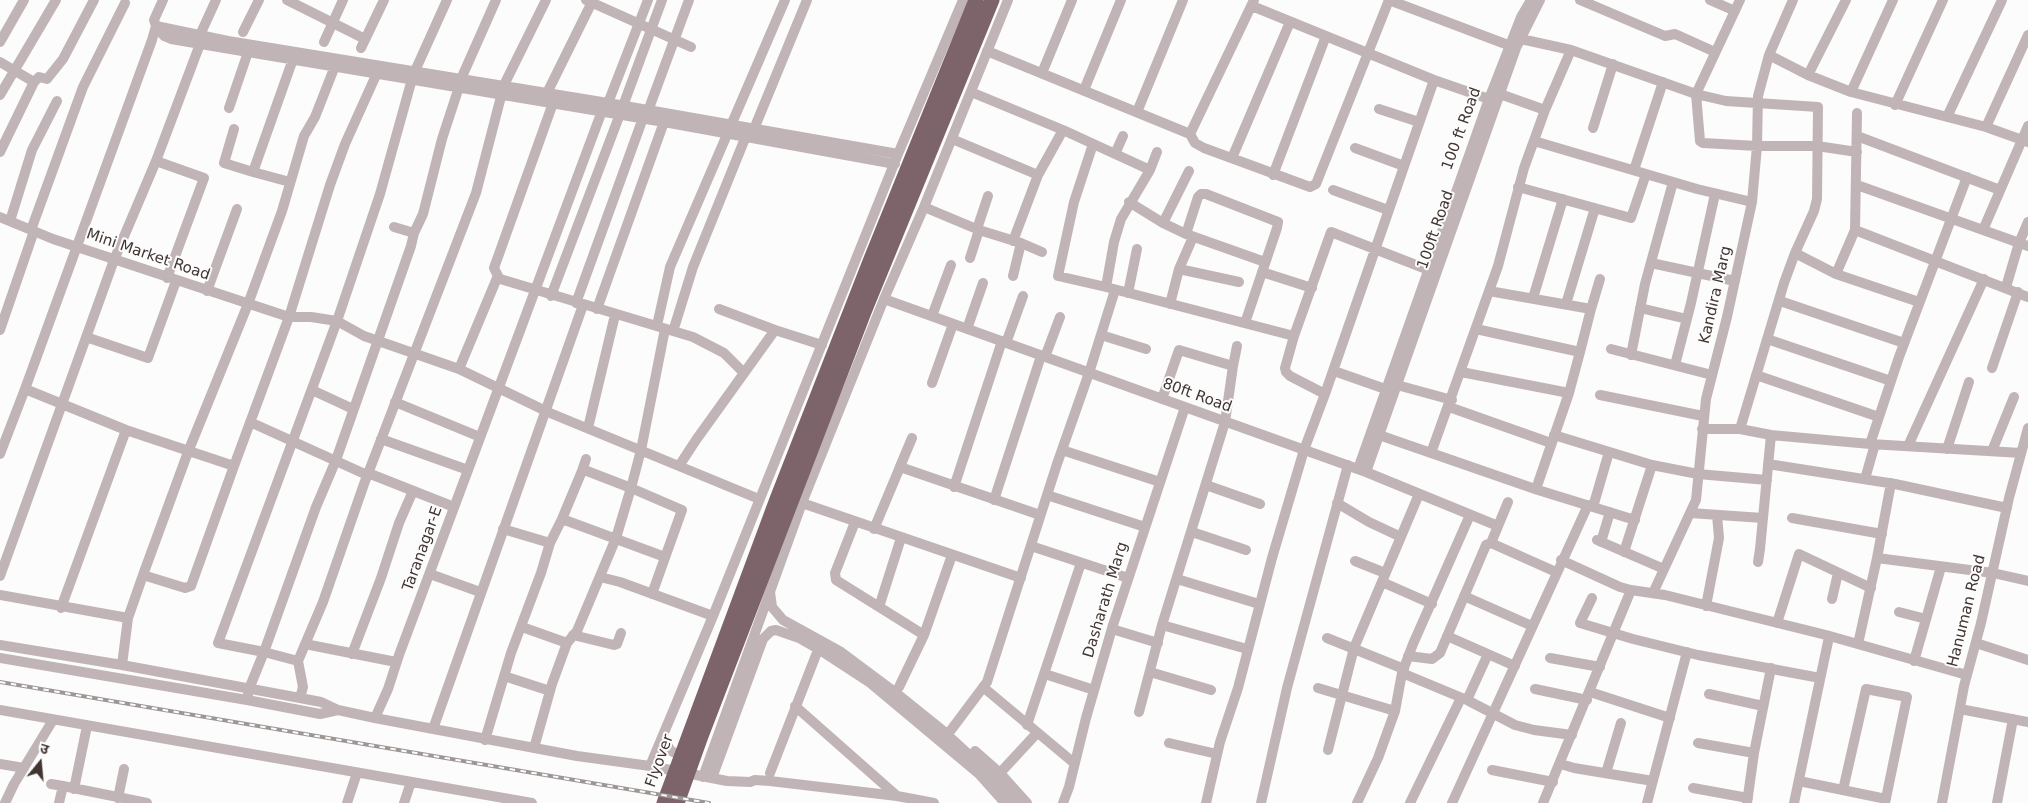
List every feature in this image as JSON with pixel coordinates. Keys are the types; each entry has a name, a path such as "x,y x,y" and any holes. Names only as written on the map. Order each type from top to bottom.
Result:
{"highway":[{"path":"695,734 864,278 976,0"},
{"path":"695,734 864,312 992,0"},
{"name":"Flyover","path":"664,803 695,734"},
{"name":"Flyover","path":"677,803 695,734"}],"street":[{"path":"0,42 24,0"},
{"path":"0,94 56,0"},
{"path":"0,152 34,82 39,77 47,79 63,59 94,0"},
{"path":"0,454 4,433 25,389 152,40 156,26 154,20 163,0"},
{"path":"0,576 114,260 156,161 216,0"},
{"path":"243,32 259,0"},
{"path":"287,0 299,3 334,23 363,43 384,0"},
{"path":"324,42 343,0"},
{"path":"298,661 218,643 338,321 382,188 413,75 447,0"},
{"path":"247,700 249,689 316,507 336,460 422,214 442,139 460,83 496,0"},
{"path":"300,698 303,687 298,661 323,602 381,439 476,193 504,90 546,0"},
{"name":"Taranagar-E","path":"375,718 388,689 396,662 586,155 648,0"},
{"path":"551,296 662,0"},
{"path":"433,729 480,592 547,411 579,304 645,114 689,0"},
{"path":"658,321 670,267 785,0"},
{"path":"676,325 692,267 807,0"},
{"path":"650,766 898,154 963,0"},
{"path":"708,778 802,503 1008,0"},
{"path":"1042,73 1072,0"},
{"path":"1084,90 1121,0"},
{"path":"1136,112 1182,0"},
{"path":"987,51 1190,134 1195,143 1310,188 1315,185 1389,0 1516,44 1572,50 1696,94 1726,101 1818,107 1817,199 1814,211 1795,253 1740,430"},
{"name":"100 ft Road","path":"1362,470 1433,271 1489,99 1516,44 1521,17 1531,0"},
{"name":"100ft Road","path":"1433,271 1500,94 1516,44 1540,0"},
{"path":"1580,0 1665,36 1675,34 1715,52"},
{"path":"1710,0 1735,12"},
{"path":"1740,0 1696,94 1700,141 1703,143 1757,146 1817,146 1857,152"},
{"name":"Kandira Marg","path":"1652,593 1696,500 1703,416 1752,202 1757,146 1758,96 1769,55 1793,0"},
{"path":"1808,75 1846,0"},
{"path":"1851,92 1894,0"},
{"path":"1895,105 1943,0"},
{"path":"1947,118 2002,0"},
{"path":"547,93 590,1 638,25 691,46"},
{"path":"0,330 32,231 83,87 125,3"},
{"path":"1190,134 1253,3 1290,22 1434,80 1489,99"},
{"path":"1232,158 1290,22"},
{"path":"156,26 200,40 248,52 377,73 413,75"},
{"path":"1986,128 2028,35"},
{"path":"1273,175 1326,36"},
{"path":"200,40 504,90 547,93 605,107 730,129 895,164"},
{"path":"1432,453 1489,291 1518,187 1545,110 1572,50"},
{"path":"229,108 248,52"},
{"path":"1769,55 1808,75 1851,92 1986,128 2025,141"},
{"path":"253,172 293,59"},
{"path":"0,62 34,82"},
{"path":"1593,128 1613,64"},
{"path":"122,665 128,618 143,575 188,452 248,304 282,211 304,136 315,117 335,66"},
{"path":"143,575 185,588 191,586 289,317 330,185 345,144 377,73"},
{"path":"1206,803 1217,754 1238,688 1259,604 1304,450 1326,394 1374,248 1434,80"},
{"path":"1634,170 1663,82"},
{"path":"504,90 553,103 605,107"},
{"path":"971,92 1063,130 1150,170"},
{"path":"1500,94 1545,110"},
{"path":"5,219 32,150 57,101"},
{"path":"553,103 494,268 499,278 597,310 693,337 724,353 744,373"},
{"path":"1380,109 1419,122"},
{"path":"1836,274 1855,230 1857,112"},
{"path":"645,114 664,122 730,129"},
{"path":"597,310 664,122"},
{"path":"1983,230 2000,190 2025,141 2028,126"},
{"path":"234,129 224,163 290,182"},
{"path":"1013,276 1017,242 1038,176 1063,130"},
{"path":"750,133 898,154"},
{"path":"1115,154 1123,136"},
{"path":"1857,136 2000,190"},
{"path":"952,139 1038,176"},
{"path":"1534,141 1715,194 1752,202"},
{"path":"1093,144 1074,202 1058,276 1294,336"},
{"path":"1355,148 1404,166"},
{"path":"951,730 987,682 1040,515 1101,335 1111,288 1114,242 1121,219 1129,202 1150,170 1157,152"},
{"path":"586,155 603,161"},
{"path":"86,337 148,358 204,178 156,161"},
{"path":"1163,223 1189,171"},
{"path":"1518,187 1632,218 1646,174"},
{"path":"1866,479 1879,417 1904,343 1966,177"},
{"path":"1630,355 1651,263 1673,182"},
{"path":"575,184 591,190"},
{"path":"1856,185 2024,245"},
{"path":"1333,190 1388,210"},
{"path":"1170,304 1190,235 1198,197 1206,194 1278,222 1245,323"},
{"path":"1675,365 1698,274 1715,194"},
{"path":"970,258 988,196"},
{"path":"1533,298 1563,199"},
{"path":"1129,202 1163,223 1312,288"},
{"path":"924,207 1042,252"},
{"path":"1566,304 1595,208"},
{"path":"207,291 237,209"},
{"name":"Mini Market Road","path":"5,219 76,247 289,317 311,317 338,321"},
{"path":"562,219 578,225"},
{"path":"2006,287 2024,245 2028,222"},
{"path":"394,228 414,233"},
{"path":"1855,230 2028,297"},
{"path":"1326,394 1290,376 1286,372 1294,336 1331,232 1433,271"},
{"path":"552,246 568,251"},
{"path":"1128,293 1138,249"},
{"path":"1795,253 1836,274 1919,302"},
{"path":"1651,263 1735,281"},
{"path":"932,316 951,264"},
{"path":"1180,269 1239,282"},
{"path":"458,369 496,278 499,278"},
{"path":"1536,489 1569,393 1600,279"},
{"path":"1908,446 1984,279"},
{"path":"967,329 983,284"},
{"path":"1489,291 1591,308"},
{"path":"1992,368 2018,292"},
{"path":"954,487 1004,342 1023,296"},
{"name":"80ft Road","path":"884,299 1184,408 1362,470 1498,526"},
{"path":"1780,301 1904,343"},
{"path":"1640,308 1687,319"},
{"path":"719,309 775,330 822,344"},
{"path":"588,428 615,315"},
{"path":"994,500 1043,356 1060,317"},
{"path":"338,321 364,336 458,369 547,411 759,499"},
{"path":"932,383 953,324"},
{"path":"1476,329 1580,352"},
{"path":"534,748 550,691 570,639 577,631 616,538 642,450 665,330"},
{"path":"679,466 775,330"},
{"path":"1101,335 1146,349"},
{"path":"1767,339 1891,381"},
{"path":"1162,399 1180,346 1233,366"},
{"path":"1139,712 1162,625 1225,422 1237,346"},
{"path":"1611,350 1712,375"},
{"path":"1334,371 1450,404 1552,439 1698,474 1767,480"},
{"path":"1461,372 1569,393"},
{"path":"1756,375 1879,417"},
{"path":"1947,449 1969,382"},
{"path":"25,389 126,430 234,466"},
{"path":"1362,470 1379,435 1392,389"},
{"path":"312,390 353,409"},
{"path":"1600,395 1703,416"},
{"path":"1992,451 2014,397"},
{"path":"395,402 480,437"},
{"name":"Dasharath Marg","path":"1063,803 1112,628 1184,408"},
{"path":"250,422 368,474 454,507"},
{"name":"Hanuman Road","path":"1942,803 1960,709 2007,508 2028,428"},
{"path":"1702,429 1740,430 1771,435 1872,444 2021,453"},
{"path":"61,608 126,430"},
{"path":"1379,435 1536,489 1635,520"},
{"path":"1758,562 1771,435"},
{"path":"874,529 912,438"},
{"path":"381,439 468,470"},
{"path":"1062,450 1160,482"},
{"path":"1452,803 1556,572 1590,506 1609,452"},
{"path":"485,740 511,653 522,627 550,544 586,459"},
{"path":"1624,552 1652,464"},
{"path":"1768,464 1891,483 2007,508"},
{"path":"1261,803 1287,688 1348,465"},
{"path":"899,469 900,467 1040,515"},
{"path":"582,471 587,471 631,488 682,510 652,594"},
{"path":"1858,644 1891,483"},
{"path":"1206,486 1260,504"},
{"path":"352,654 399,523 413,491"},
{"path":"1328,750 1354,648 1419,494"},
{"path":"1047,495 1145,527"},
{"path":"1408,656 1432,659 1440,653 1486,545 1491,543 1508,502"},
{"path":"802,503 1021,578"},
{"path":"1337,504 1401,537"},
{"path":"1610,512 1599,541 1664,569"},
{"path":"1690,513 1763,518"},
{"path":"1357,803 1378,758 1395,711 1408,656 1470,515"},
{"path":"1706,606 1719,538 1717,515"},
{"path":"1792,518 1882,534"},
{"path":"562,519 665,557"},
{"path":"855,522 835,573 836,580 924,635"},
{"path":"503,529 550,544"},
{"path":"1192,532 1246,550"},
{"path":"879,606 901,538"},
{"path":"1491,543 1556,572"},
{"path":"1031,546 1128,578"},
{"path":"1777,623 1799,554 1870,588"},
{"path":"899,687 924,635 952,555"},
{"path":"1877,558 1993,573 2028,581"},
{"path":"1562,560 1620,587 1777,623 1968,675"},
{"path":"1355,561 1432,604"},
{"path":"1027,725 1081,563"},
{"path":"1914,661 1941,567"},
{"path":"1832,598 1838,573"},
{"path":"430,574 480,592"},
{"path":"600,577 620,582 712,616"},
{"path":"1177,578 1259,604"},
{"path":"1543,803 1561,764 1631,590"},
{"path":"770,592 772,607 783,620 840,656 942,730 991,775 1015,803"},
{"path":"0,595 61,608 128,618"},
{"path":"1464,596 1532,626"},
{"path":"1592,598 1580,623 1687,652 1820,678"},
{"path":"1899,612 1926,619"},
{"path":"783,620 794,620 828,637 899,687 1000,773 1027,803"},
{"path":"1162,625 1247,649"},
{"path":"522,627 570,639 614,645 617,644 621,632"},
{"path":"1112,628 1158,643"},
{"path":"712,765 763,639 771,631 782,632 840,656 944,744 992,787 1005,803"},
{"path":"1447,636 1515,666"},
{"path":"1794,803 1829,637"},
{"path":"799,638 804,647 857,682 898,714 978,782 999,803"},
{"path":"1327,638 1354,648 1494,713 1515,725 1534,730 1572,735"},
{"path":"1976,643 2028,660"},
{"path":"305,644 396,662"},
{"path":"0,645 122,665 321,702 338,710 375,718 577,756 650,766 708,778 723,778 728,781 750,782 755,780 897,796 934,803"},
{"path":"1646,803 1687,652"},
{"path":"1410,803 1488,654"},
{"path":"770,773 816,655"},
{"path":"0,658 320,714 338,710"},
{"path":"1550,658 1600,667"},
{"path":"1693,788 1748,800 1754,753 1771,668"},
{"path":"1150,672 1211,690"},
{"path":"1045,674 1094,690"},
{"path":"504,676 550,691"},
{"path":"983,686 1074,763"},
{"path":"1318,688 1395,711"},
{"path":"1799,781 1885,801 1907,697 1866,689 1843,790"},
{"path":"1535,690 1588,696 1670,718"},
{"path":"1708,694 1763,706"},
{"path":"795,706 897,796"},
{"path":"1960,709 2028,722"},
{"path":"0,710 411,782 514,802 532,803"},
{"path":"5,803 53,720"},
{"path":"1997,803 2013,720"},
{"path":"1606,773 1621,723"},
{"path":"74,789 87,726"},
{"path":"1000,773 1037,733"},
{"path":"662,737 670,751 712,765"},
{"path":"1698,742 1754,753"},
{"path":"1169,743 1217,754"},
{"path":"0,764 24,768"},
{"path":"1561,764 1574,768 1653,781"},
{"path":"118,798 124,769"},
{"path":"1492,770 1552,782"},
{"path":"348,803 357,773"},
{"path":"404,803 411,782"},
{"path":"50,784 74,789 106,800 118,798 146,803"},
{"path":"59,803 63,786"}],"railway":[{"path":"0,682 709,803"}]}
